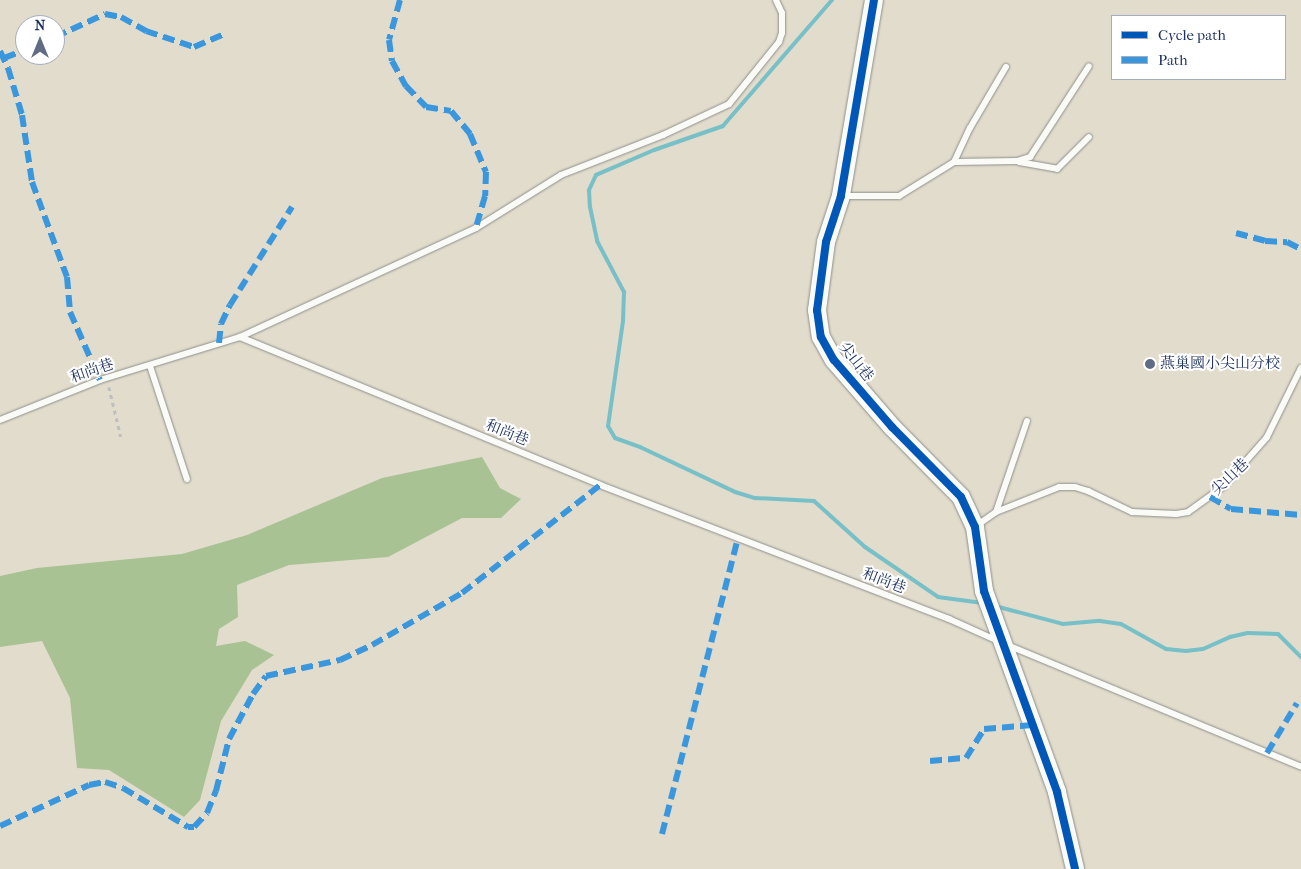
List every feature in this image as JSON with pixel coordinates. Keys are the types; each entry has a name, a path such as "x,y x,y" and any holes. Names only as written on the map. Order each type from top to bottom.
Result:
{"street":[{"name":"尖山巷","path":"874,0 841,196 826,242 817,310 822,336 834,360 892,427 962,497 975,527 985,594 1057,792 1076,869"}],"lane":[{"path":"240,336 476,228 561,175 663,135 729,104 779,42 782,33 782,13 776,0"},
{"path":"1017,161 1030,157 1089,66"},
{"path":"954,162 970,128 1006,67"},
{"path":"841,196 899,196 954,162 1017,161 1057,169 1089,137"},
{"name":"和尚巷","path":"0,420 107,378 150,366 240,336 600,485 940,616 1301,767"},
{"path":"150,366 187,480"},
{"name":"尖山巷","path":"975,527 996,512 1059,487 1075,487 1088,491 1132,512 1176,514 1188,512 1224,486 1267,437 1301,368"},
{"path":"996,512 1027,421"}],"path":[{"path":"107,378 121,437"}],"green space":[{"path":"482,457 500,488 521,499 501,518 462,518 388,557 289,565 237,585 238,617 219,629 216,646 245,641 274,655 252,670 221,721 200,800 184,817 109,770 77,768 70,698 42,641 0,647 0,576 37,568 182,554 247,535 382,478"}],"waterway":[{"path":"832,0 723,126 654,150 596,175 589,190 590,207 597,241 624,292 623,321 608,426 615,438 640,447 735,492 755,498 814,501 865,547 938,597 983,603"},
{"path":"995,606 1063,624 1100,621 1121,624 1166,649 1186,651 1203,649 1230,637 1248,633 1278,634 1301,657"}],"marked path":[{"path":"400,0 389,40 392,61 406,86 426,107 451,111 470,134 486,172 485,196 476,228"},
{"path":"65,32 105,14 121,17 146,31 194,47 224,34"},
{"path":"0,51 8,68 22,115 32,182 67,277 70,312 100,380"},
{"path":"4,58 15,54"},
{"path":"219,343 221,324 230,305 292,207"},
{"path":"1236,233 1265,241 1287,242 1301,249"},
{"path":"0,826 89,785 105,782 123,788 188,827 194,827 207,813 216,791 229,739 253,694 266,676 340,660 372,645 462,593 600,485"},
{"path":"1210,497 1231,509 1301,515"},
{"path":"662,834 738,538"},
{"path":"1267,753 1297,703"},
{"path":"930,761 966,758 984,729 1033,725"}],"cycle path":[{"path":"874,0 841,196 826,242 817,310 821,337 834,360 892,427 961,497 975,527 984,591 1057,792 1075,869"}],"place":[{"name":"燕巢國小尖山分校","path":"1150,364"}]}
